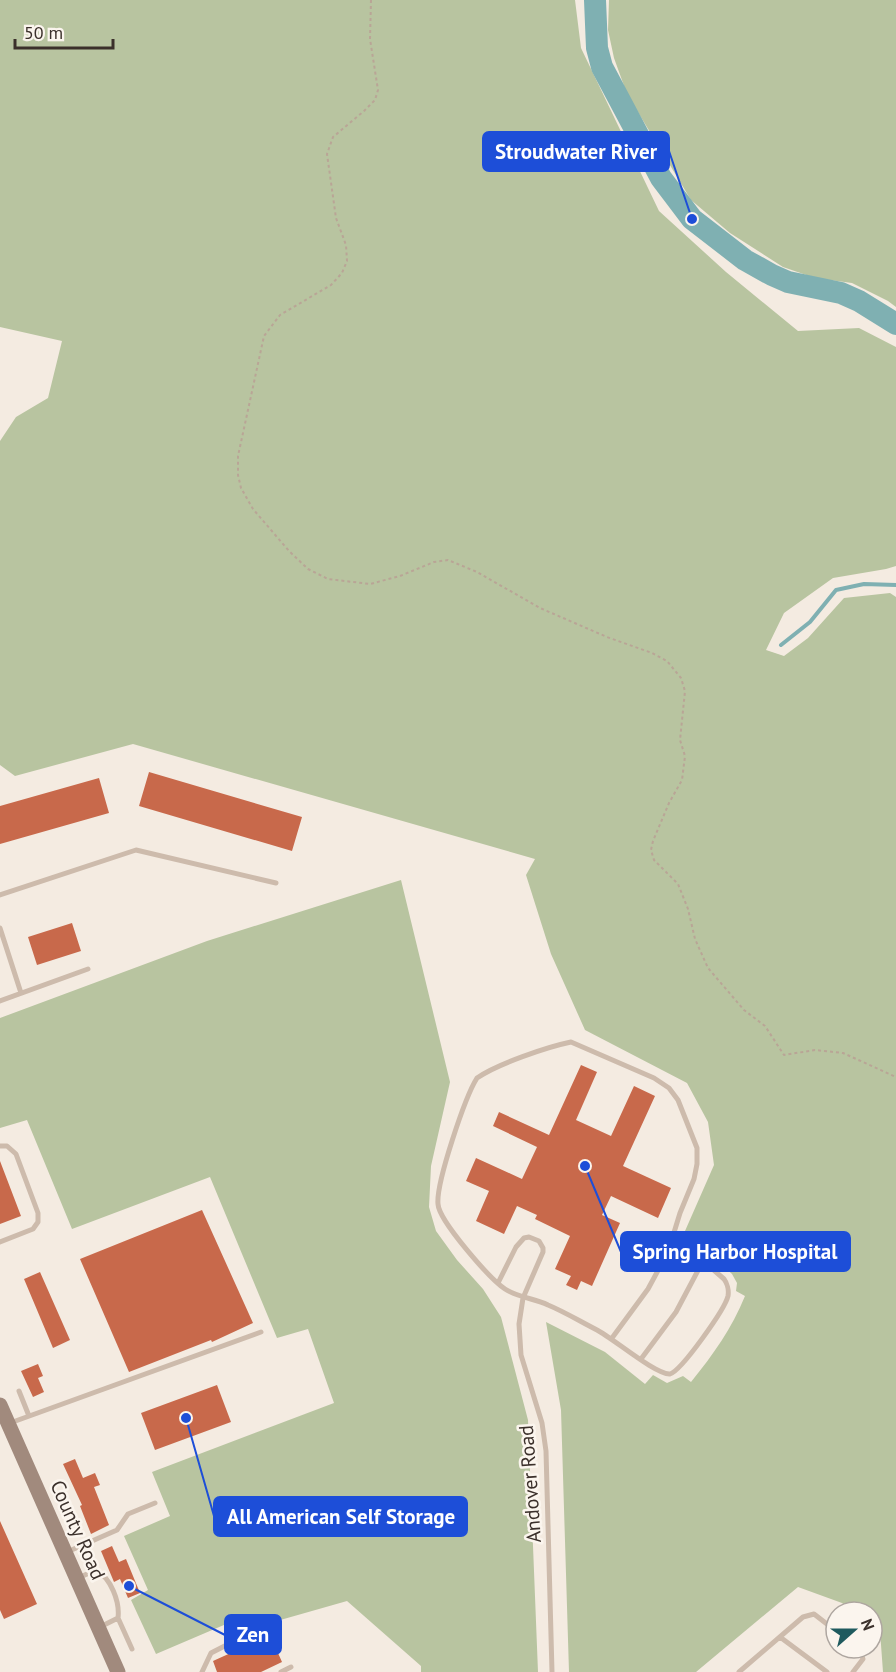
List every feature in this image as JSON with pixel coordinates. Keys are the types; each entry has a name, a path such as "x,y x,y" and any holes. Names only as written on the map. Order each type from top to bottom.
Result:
{"main road":[{"name":"County Road","path":"0,1405 118,1672"}],"lane":[{"path":"0,895 136,850 276,883"},
{"path":"0,928 21,993"},
{"path":"0,1001 88,969"},
{"path":"612,1338 648,1289 668,1252 672,1234 694,1179 698,1164 697,1148 678,1100 669,1088 654,1078 571,1042 557,1045 484,1073 477,1078 458,1124 439,1190 438,1206 455,1234 505,1289 523,1298 546,1304 612,1338 660,1373 665,1375 676,1372 701,1340 728,1296 727,1282 672,1234"},
{"path":"0,1146 7,1146 16,1154 38,1214 38,1222 33,1229 0,1242"},
{"name":"Andover Road","path":"498,1283 520,1242 529,1237 539,1241 543,1252 523,1298 519,1324 521,1355 542,1423 546,1451 552,1672"},
{"path":"641,1359 676,1311 703,1261"},
{"path":"8,1424 261,1332"},
{"path":"19,1391 29,1416"},
{"path":"65,1553 117,1530 128,1514 155,1503"},
{"path":"77,1579 96,1570 102,1573 117,1602 118,1618 132,1649"},
{"path":"739,1672 803,1617 814,1614 824,1622"},
{"path":"98,1628 118,1618"},
{"path":"202,1672 211,1653 250,1633"},
{"path":"780,1636 827,1672"},
{"path":"853,1672 862,1660"},
{"path":"281,1672 291,1667"}],"path":[{"path":"371,0 370,39 378,90 375,100 333,137 327,154 336,218 346,244 347,261 342,273 331,285 280,315 264,336 238,456 241,488 253,509 289,550 308,569 328,579 370,584 400,576 435,562 448,560 477,572 540,608 607,637 652,652 667,661 681,678 685,692 680,740 685,756 682,780 665,813 651,850 654,860 678,884 688,909 694,939 708,968 744,1010 765,1026 784,1055 814,1050 843,1053 896,1077"}],"green space":[{"path":"0,0 575,0 581,48 659,211 726,272 798,331 859,328 896,347 896,566 833,578 784,613 766,650 784,656 808,638 844,598 890,593 896,597 896,1672 883,1672 884,1600 834,1600 798,1587 696,1672 569,1672 561,1410 546,1322 605,1352 645,1384 653,1375 667,1383 683,1376 691,1382 721,1341 745,1296 736,1291 737,1283 732,1274 685,1231 714,1165 708,1122 687,1083 585,1030 551,954 526,875 535,859 133,744 15,776 0,765 0,441 16,417 48,398 62,341 0,327"},
{"path":"609,0 896,0 896,307 852,283 815,278 783,267 730,233 691,200 627,94 614,58 608,30"},
{"path":"401,880 450,1082 431,1166 429,1207 436,1231 457,1260 483,1289 501,1317 528,1420 538,1672 421,1672 421,1666 347,1601 252,1628 245,1616 156,1654 131,1600 148,1590 124,1536 170,1516 152,1472 334,1403 308,1329 277,1338 210,1177 72,1229 27,1120 0,1128 0,1018 207,941"}],"building":[{"path":"149,772 302,817 292,851 139,806"},
{"path":"99,778 109,813 0,844 0,806"},
{"path":"72,923 81,951 37,965 28,937"},
{"path":"581,1065 597,1072 576,1120 611,1136 634,1086 655,1096 623,1166 671,1188 658,1218 611,1196 602,1215 620,1223 592,1286 581,1281 577,1290 566,1285 571,1276 555,1269 570,1236 535,1219 537,1215 517,1206 504,1234 476,1221 489,1191 466,1181 476,1158 522,1179 537,1147 493,1126 499,1112 549,1135"},
{"path":"0,1161 21,1216 0,1224"},
{"path":"202,1210 253,1323 212,1342 211,1340 129,1372 80,1259"},
{"path":"40,1272 70,1340 53,1348 24,1279"},
{"path":"38,1364 43,1376 38,1378 44,1392 33,1397 21,1371"},
{"path":"217,1385 231,1422 155,1450 141,1413"},
{"path":"75,1459 83,1478 95,1473 100,1485 94,1487 109,1525 91,1534 80,1506 82,1505 63,1464"},
{"path":"0,1521 37,1604 4,1619 0,1610"},
{"path":"112,1546 119,1562 126,1559 140,1593 128,1598 120,1579 114,1582 101,1551"},
{"path":"270,1635 282,1662 261,1672 217,1672 213,1661"}],"waterway":[{"path":"595,0 597,48 602,67 661,178 692,219 745,260 772,275 788,282 841,293 859,301 896,324"},
{"path":"781,645 810,622 836,590 864,584 896,585"}],"place":[{"name":"Stroudwater River","path":"692,219"},
{"name":"Spring Harbor Hospital","path":"585,1166"},
{"name":"All American Self Storage","path":"186,1418"},
{"name":"Zen","path":"129,1586"}]}
